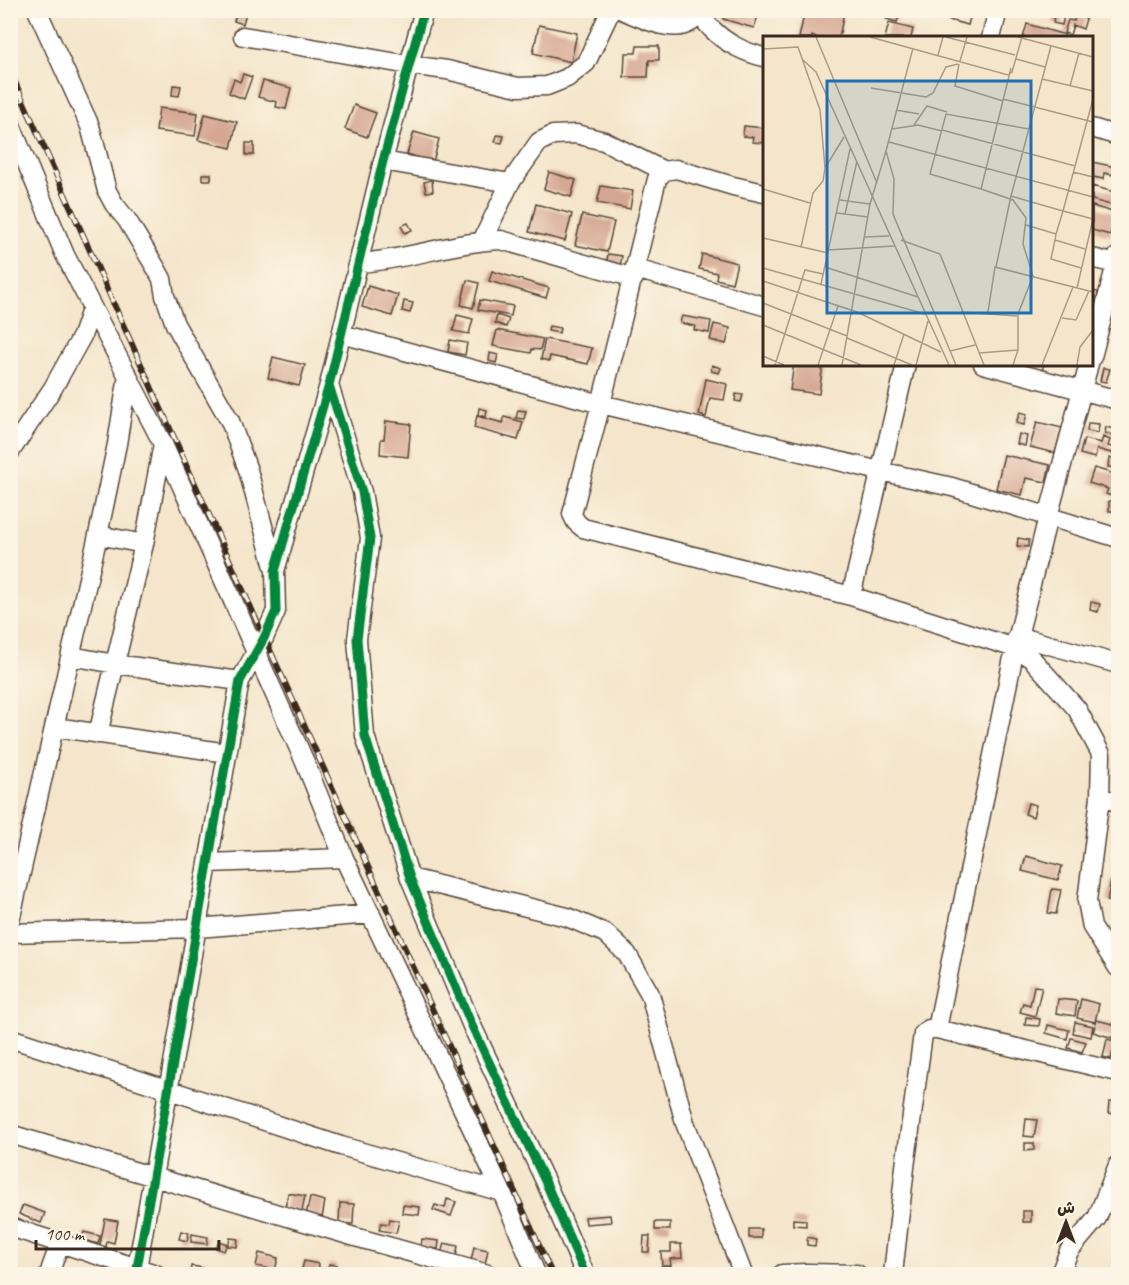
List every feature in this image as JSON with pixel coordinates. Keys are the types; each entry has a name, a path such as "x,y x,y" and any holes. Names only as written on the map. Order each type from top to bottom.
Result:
{"street":[{"path":"37,10 90,126 107,190 162,279 165,296 175,324 230,421 248,470 275,571 276,611 240,681 136,1271"},
{"path":"275,571 342,334 383,161 424,10"},
{"path":"243,36 447,70 518,87 547,86 567,78 586,63 611,10"},
{"path":"622,10 658,24 677,27 688,25 700,12 711,29 726,41 763,57"},
{"path":"992,36 998,10"},
{"path":"10,123 64,255 163,444 304,760 345,858 502,1192 536,1275"},
{"path":"1093,128 1119,136"},
{"path":"482,241 510,183 539,142 553,135 576,134 604,141 664,171 676,169 763,193"},
{"path":"383,161 510,183"},
{"path":"664,171 657,179 654,190 602,404 572,514 576,522 584,528 851,596 1016,642 1119,664"},
{"path":"359,262 379,262 482,241 501,240 763,305"},
{"path":"1093,258 1118,260 1093,353"},
{"path":"10,452 59,377 82,336 92,307"},
{"path":"342,334 602,404 952,487 1119,538"},
{"path":"851,596 906,366"},
{"path":"991,366 1119,400"},
{"path":"937,1029 1016,642 1089,366"},
{"path":"10,921 98,535 117,444 128,375"},
{"path":"328,385 362,492 370,538 357,639 365,736 410,878 472,1026 546,1183 585,1275"},
{"path":"98,734 144,544 163,444"},
{"path":"98,535 144,544"},
{"path":"1016,642 1077,709 1101,754 1100,797 1087,901 1092,927 1119,968"},
{"path":"71,656 240,681"},
{"path":"55,727 227,753"},
{"path":"1100,797 1119,802"},
{"path":"208,863 345,858"},
{"path":"410,878 567,917 605,933 627,954 650,994 685,1124 743,1275"},
{"path":"10,933 197,928 371,914"},
{"path":"893,1275 923,1034 929,1029 937,1029 1119,1072"},
{"path":"10,1038 341,1146 502,1192"},
{"path":"10,1134 488,1275"},
{"path":"1060,1275 1069,1251 1097,1218 1119,1166"},
{"path":"10,1227 136,1271 156,1275"},
{"path":"49,1275 60,1243"},
{"path":"782,1275 807,1273 856,1275"}],"building":[{"path":"237,10 246,13 243,24 234,21"},
{"path":"725,10 740,10 758,16 754,28 723,19"},
{"path":"805,10 844,12 839,36 799,36"},
{"path":"888,10 900,13 897,22 886,19"},
{"path":"935,10 972,10 968,25 934,14"},
{"path":"1028,10 1050,10 1049,16"},
{"path":"1054,14 1064,15 1062,25 1053,23"},
{"path":"1076,15 1086,19 1083,29 1073,25 1070,35 1064,33 1068,20 1074,21"},
{"path":"889,23 913,29 911,36 886,36"},
{"path":"1027,24 1065,35 1065,36 1024,36"},
{"path":"539,25 577,33 571,62 533,53"},
{"path":"637,46 659,46 659,60 649,60 648,77 624,77 625,53 636,53"},
{"path":"243,74 252,77 244,99 229,93 234,79 240,82"},
{"path":"263,81 291,88 286,109 276,107 277,102 258,97"},
{"path":"173,85 181,86 179,96 172,95"},
{"path":"354,105 376,113 367,137 345,129"},
{"path":"159,108 198,113 195,136 156,131"},
{"path":"205,114 237,122 231,148 198,140"},
{"path":"744,126 763,128 763,143 752,142 753,137 743,136"},
{"path":"414,132 439,139 433,162 407,154"},
{"path":"497,135 504,136 502,143 495,142"},
{"path":"246,143 254,143 254,155 246,155"},
{"path":"1093,162 1116,167 1114,175 1104,173 1103,179 1093,177"},
{"path":"549,172 576,180 571,197 544,189"},
{"path":"202,174 211,174 211,180 202,180"},
{"path":"432,180 433,191 426,192 424,182"},
{"path":"601,186 633,191 630,209 597,203"},
{"path":"1093,186 1118,193 1118,207 1093,200"},
{"path":"536,204 572,214 565,241 529,232"},
{"path":"1093,206 1116,213 1110,235 1093,230"},
{"path":"582,215 614,222 607,252 575,245"},
{"path":"408,223 412,230 405,233 401,226"},
{"path":"608,254 622,256 620,267 606,265"},
{"path":"702,254 737,263 732,283 716,279 717,273 699,269"},
{"path":"492,271 549,288 546,298 489,281"},
{"path":"467,280 479,283 473,308 461,305"},
{"path":"368,286 398,295 392,316 362,307"},
{"path":"1093,291 1098,292 1096,303 1093,302"},
{"path":"480,300 513,306 511,316 478,310"},
{"path":"404,301 413,303 410,313 402,311"},
{"path":"457,315 473,319 469,334 453,331"},
{"path":"497,315 509,319 506,327 495,323"},
{"path":"682,316 711,321 709,333 694,330 695,326 680,323"},
{"path":"714,324 730,328 726,344 710,340"},
{"path":"549,326 560,328 559,333 548,331"},
{"path":"497,330 543,339 540,350 532,349 531,353 493,346"},
{"path":"545,339 592,348 588,364 550,356 549,361 541,359"},
{"path":"450,340 467,343 465,355 448,352"},
{"path":"490,353 498,355 496,363 489,361"},
{"path":"273,357 305,365 299,386 268,378"},
{"path":"712,365 721,368 719,373 711,371"},
{"path":"794,366 823,366 819,394 790,390"},
{"path":"1028,366 1043,366 1042,370"},
{"path":"1103,368 1110,369 1106,382 1100,381"},
{"path":"706,379 727,384 724,400 710,398 706,417 699,415"},
{"path":"736,394 743,395 741,402 735,401"},
{"path":"479,408 487,410 486,417 478,415"},
{"path":"518,410 526,411 524,419 516,418"},
{"path":"1020,412 1027,414 1024,425 1016,423"},
{"path":"477,416 503,423 504,417 523,422 518,440 474,428"},
{"path":"386,421 411,424 408,457 380,454"},
{"path":"1037,422 1062,428 1055,453 1030,447"},
{"path":"1088,423 1099,424 1098,433 1087,431"},
{"path":"1106,427 1118,430 1118,437 1105,433"},
{"path":"1019,434 1027,436 1025,446 1017,444"},
{"path":"1103,437 1110,440 1108,446 1118,449 1118,455 1097,449 1095,458 1080,454 1084,439 1101,443"},
{"path":"1004,455 1050,465 1046,482 1026,478 1022,495 996,489"},
{"path":"1109,458 1118,460 1118,468 1108,467"},
{"path":"1094,468 1118,475 1115,497 1106,494 1108,489 1089,483"},
{"path":"1109,501 1115,501 1115,511 1109,511"},
{"path":"1018,538 1029,540 1028,547 1017,546"},
{"path":"1091,602 1100,604 1098,612 1090,610"},
{"path":"1028,803 1036,805 1033,817 1025,814"},
{"path":"1026,856 1062,866 1058,880 1022,871"},
{"path":"1111,880 1118,881 1118,903 1107,901"},
{"path":"1052,889 1061,890 1056,914 1048,913"},
{"path":"1034,986 1042,987 1035,1016 1020,1012 1023,1003 1030,1005"},
{"path":"1058,999 1077,1001 1075,1016 1056,1013"},
{"path":"1081,999 1099,1004 1095,1022 1077,1018"},
{"path":"1026,1017 1040,1019 1039,1026 1025,1025"},
{"path":"1097,1020 1116,1025 1113,1038 1093,1032"},
{"path":"1075,1022 1093,1026 1091,1037 1073,1033"},
{"path":"1048,1025 1069,1030 1067,1039 1046,1033"},
{"path":"1071,1038 1086,1042 1082,1052 1068,1048"},
{"path":"1107,1039 1115,1041 1111,1059 1103,1057"},
{"path":"1109,1102 1117,1103 1115,1114 1108,1113"},
{"path":"1026,1119 1037,1120 1034,1137 1024,1136"},
{"path":"1025,1143 1034,1143 1034,1150 1025,1151"},
{"path":"288,1193 305,1196 302,1211 285,1208"},
{"path":"310,1197 325,1201 322,1218 306,1215"},
{"path":"447,1199 456,1202 451,1216 433,1210 435,1205 445,1208"},
{"path":"340,1203 354,1204 353,1224 339,1223"},
{"path":"23,1205 45,1213 41,1223 19,1214"},
{"path":"403,1205 420,1207 419,1215 402,1213"},
{"path":"1023,1211 1031,1211 1031,1222 1023,1222"},
{"path":"610,1215 611,1222 586,1224 585,1217"},
{"path":"105,1219 118,1221 114,1243 107,1241 106,1247 100,1245"},
{"path":"390,1219 399,1221 396,1233 379,1230 381,1223 389,1224"},
{"path":"793,1219 806,1220 806,1226 793,1225"},
{"path":"655,1222 670,1222 670,1230 655,1230"},
{"path":"749,1229 761,1229 761,1238 749,1238"},
{"path":"181,1231 189,1233 187,1241 179,1239"},
{"path":"84,1232 100,1236 98,1244 82,1239"},
{"path":"192,1234 208,1237 207,1244 191,1242"},
{"path":"644,1236 650,1236 649,1252 643,1252"},
{"path":"807,1237 816,1239 815,1246 807,1245"},
{"path":"230,1238 238,1239 237,1247 228,1246"},
{"path":"422,1239 439,1241 438,1249 421,1247"},
{"path":"219,1241 227,1244 224,1251 216,1248"},
{"path":"444,1243 458,1246 456,1257 441,1254"},
{"path":"671,1244 681,1244 682,1258 670,1259 671,1266 662,1266 661,1252 671,1252"},
{"path":"474,1247 488,1250 485,1264 471,1261"},
{"path":"259,1253 278,1258 275,1270 256,1266"},
{"path":"304,1261 319,1264 318,1272 302,1269"},
{"path":"329,1264 337,1265 336,1273 327,1271"},
{"path":"191,1266 204,1268 203,1274 190,1274"},
{"path":"692,1269 692,1274 667,1274 667,1270"},
{"path":"235,1270 255,1273 255,1274 235,1274"}],"railway":[{"path":"10,71 552,1274"}],"cycle path":[{"path":"424,10 383,161 329,385 362,492 370,538 357,639 365,736 410,878 472,1026 546,1183 585,1274"},
{"path":"136,1274 240,681 276,611 275,571 329,385"}]}
